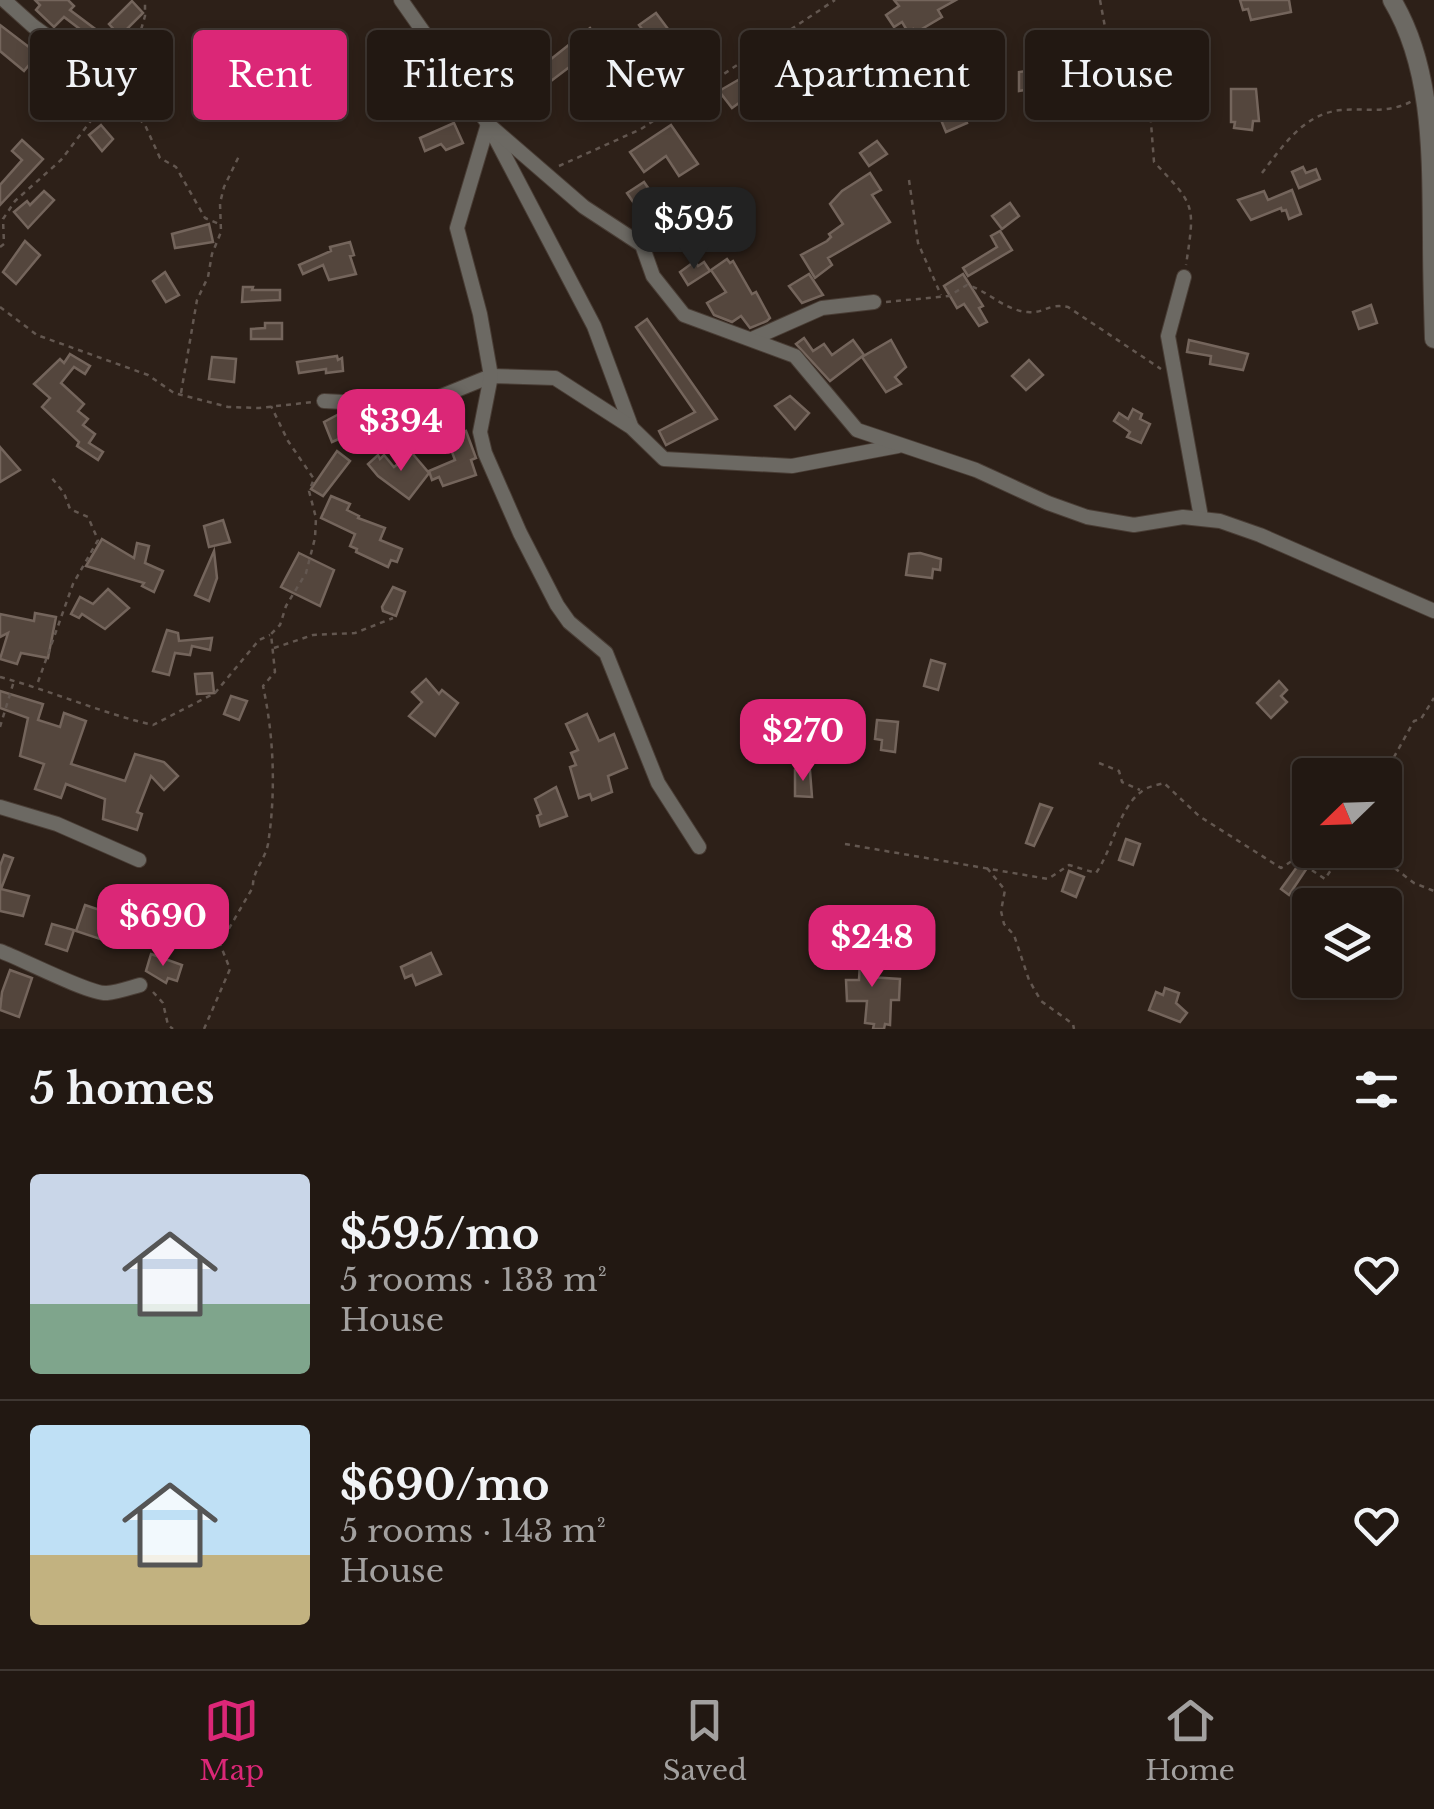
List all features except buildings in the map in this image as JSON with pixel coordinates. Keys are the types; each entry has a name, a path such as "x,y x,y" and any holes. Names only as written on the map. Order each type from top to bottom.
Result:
{"street":[{"path":"400,0 488,124 594,326 631,427"},
{"path":"1392,0 1414,44 1426,92 1432,165 1434,340"},
{"path":"8,1 38,30"},
{"path":"488,124 608,225 642,245 653,276 684,315 795,356 857,430 976,470 1087,517 1134,525 1201,517 1260,535 1434,611"},
{"path":"488,124 457,228 480,314 490,376 480,432 485,453 520,532 569,622 606,652 658,783 698,847"},
{"path":"1184,277 1168,336 1201,517"},
{"path":"751,340 822,308 874,302"},
{"path":"324,401 418,406 490,376 555,378 631,427 664,459 792,466 899,446"},
{"path":"0,806 57,824 139,860"},
{"path":"0,951 71,980 85,990 106,994 140,985"}],"path":[{"path":"141,30 145,0"},
{"path":"544,173 642,130 835,0"},
{"path":"1100,0 1107,38 1150,110 1154,162 1181,188 1190,203 1194,218 1184,277"},
{"path":"1262,173 1299,127 1321,115 1403,106 1426,92"},
{"path":"0,248 4,244 4,219 15,201 62,160 94,120"},
{"path":"140,120 160,158 176,167 205,218 220,225"},
{"path":"181,394 197,300 208,277 220,225 224,187 240,154"},
{"path":"908,180 918,243 942,296"},
{"path":"874,302 949,296 967,285 1031,313 1053,304 1068,308 1155,362 1177,386"},
{"path":"0,307 37,335 148,376 181,394 228,407 324,401"},
{"path":"0,677 37,685 112,715 153,725 214,693 258,640 280,625 306,572 315,538 316,518 308,491 314,479 271,406"},
{"path":"37,685 72,584 98,540 88,516 70,509 64,492 51,477"},
{"path":"272,648 314,635 355,633 393,618"},
{"path":"204,1029 230,969 220,944 266,858 272,822 272,760 262,686 275,672 271,634"},
{"path":"0,727 14,681"},
{"path":"1393,758 1414,721 1421,719 1434,698"},
{"path":"1099,762 1120,771 1122,782 1141,791"},
{"path":"845,844 1048,879 1069,865 1096,873 1120,828 1123,814 1141,791 1164,783 1199,816 1282,868 1292,861"},
{"path":"986,867 1005,890 1004,924 1014,935 1030,980 1042,1000 1073,1024 1074,1029"},
{"path":"1311,868 1325,879 1332,868"},
{"path":"1394,868 1414,883 1434,891"},
{"path":"140,985 150,988 163,1003 168,1025 173,1029"}]}
